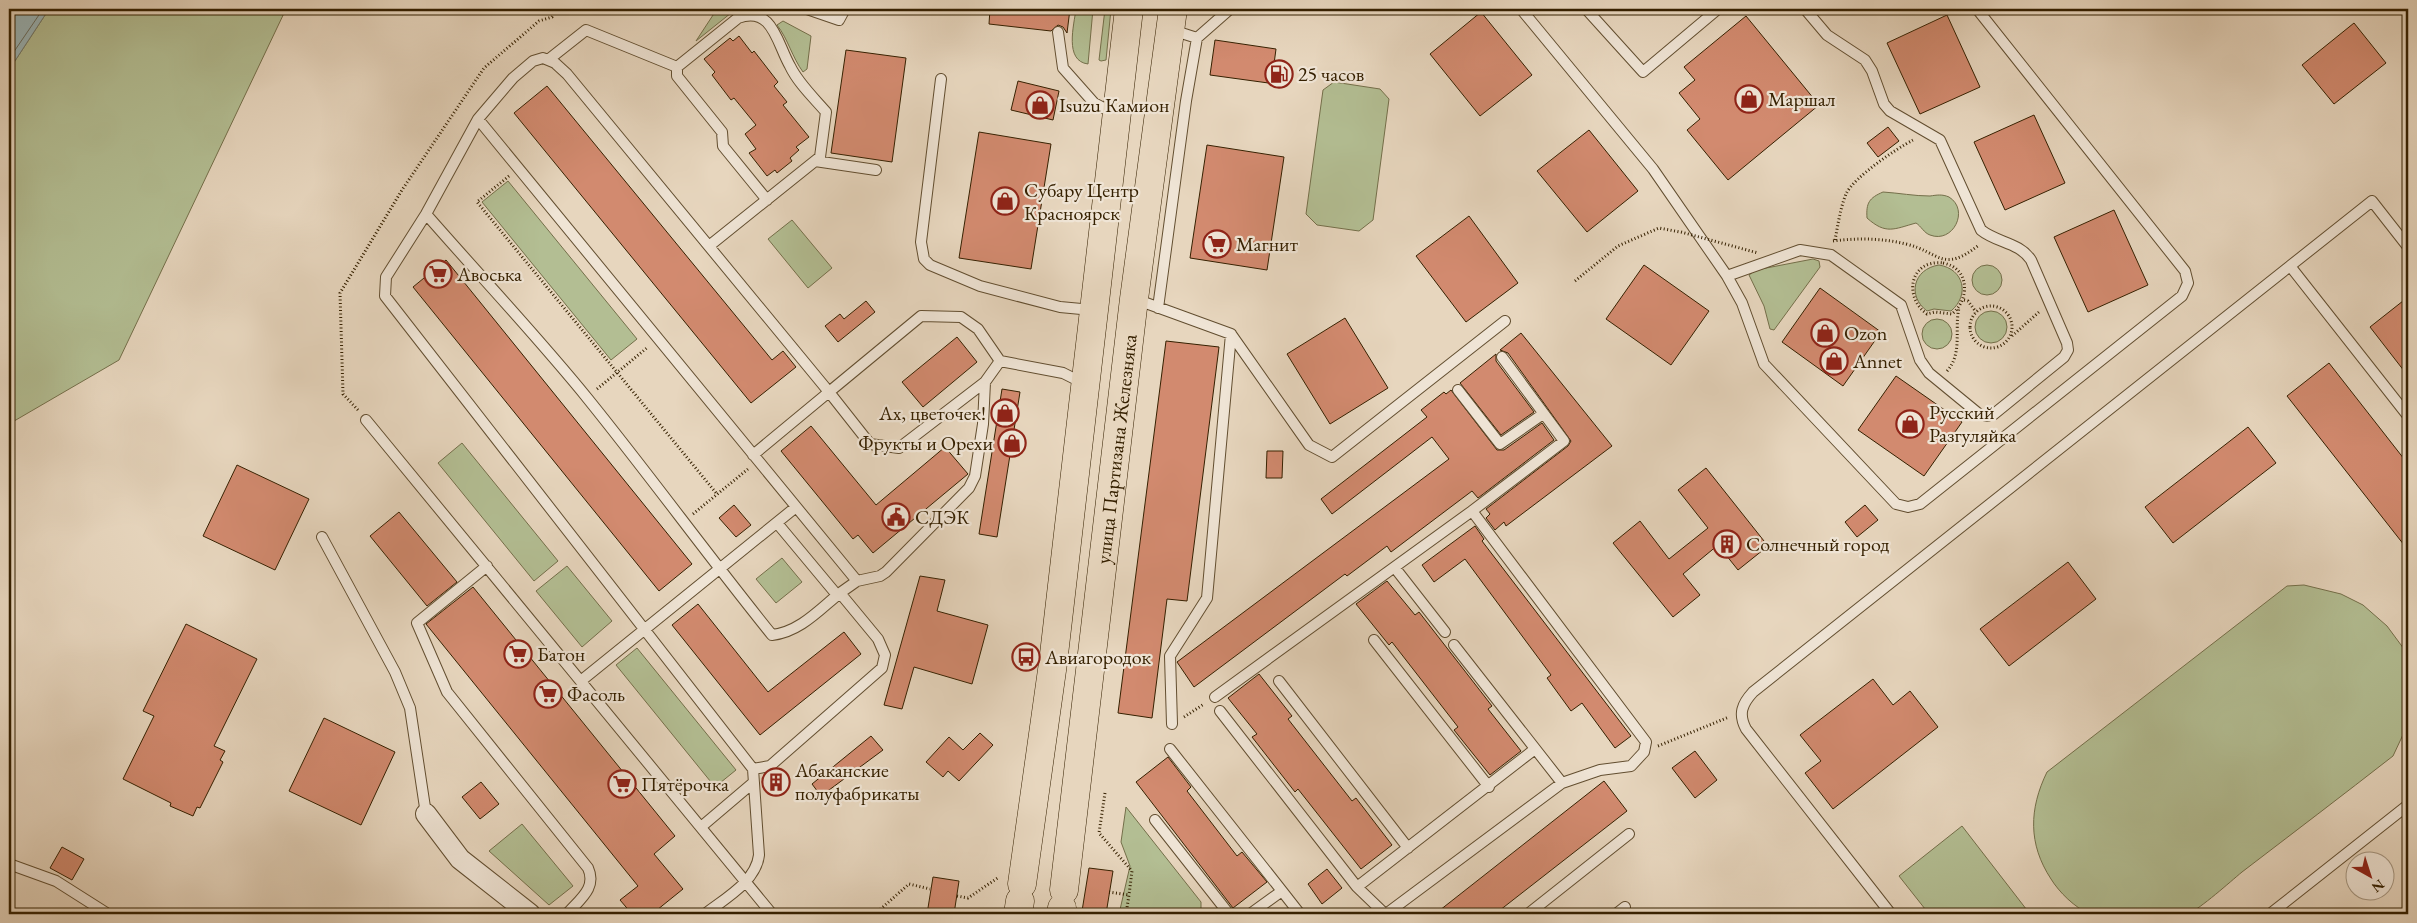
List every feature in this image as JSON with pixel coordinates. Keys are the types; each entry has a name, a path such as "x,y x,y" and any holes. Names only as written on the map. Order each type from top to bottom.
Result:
{"main road":[{"name":"улица Партизана Железняка","path":"1015,894 1053,663 1129,9"},
{"name":"улица Партизана Железняка","path":"1062,904 1174,98 1173,17"}],"street":[{"path":"426,814 460,859 530,914"}],"lane":[{"path":"807,9 839,20 845,9"},
{"path":"1174,98 1197,38 1230,9"},
{"path":"1521,9 1653,169 1727,276 1742,303 1764,364 1896,504 1908,507 1920,504 2182,296 2188,283 2185,271 1978,9"},
{"path":"1586,9 1643,72 1718,9"},
{"path":"1727,276 1800,250 1831,255 1897,301 1903,309 1920,360 1937,381 1979,414 1987,416 1994,414 2064,357 2068,350 2026,253 1985,233 1978,226 1945,147 1940,140 1890,111 1884,104 1872,72 1865,60 1827,35 1805,9"},
{"path":"709,246 820,158 826,112 790,67 777,35 761,17 749,14 738,18 678,68 677,76 722,132 723,146 767,200"},
{"path":"1173,17 1197,38"},
{"path":"548,60 586,30 678,68"},
{"path":"1058,32 1063,68 1094,104 1118,116"},
{"path":"705,914 746,882 756,869 759,855 753,769 384,296 386,277 426,214 478,119 513,78 533,61 543,58 567,74 870,444 899,448 985,382 1000,361"},
{"path":"941,79 921,242 924,259 930,265 980,286 1060,307 1095,310"},
{"path":"478,119 857,581"},
{"path":"815,161 876,170"},
{"path":"1891,914 1746,729 1741,712 1745,700 2372,200 2408,247"},
{"path":"426,214 587,398 684,521 719,570 772,634 783,634 797,628 857,581 880,576 886,572 969,488 975,476 983,424 985,382"},
{"path":"2290,266 2408,416"},
{"path":"1146,303 1231,334 1309,445 1332,457 1505,321"},
{"path":"756,458 829,392 921,316 961,317 978,329 1000,361 1063,373 1086,385"},
{"path":"1172,724 1170,656 1207,598 1231,334"},
{"path":"1215,697 1395,568 1564,441 1502,357"},
{"path":"1458,390 1500,444 1543,414"},
{"path":"366,420 582,680 772,914"},
{"path":"582,680 796,507"},
{"path":"1220,711 1358,887 1386,914 1562,783 1600,770 1631,766 1644,752 1646,742 1472,511"},
{"path":"753,769 770,766 882,668 885,655 880,644 777,523"},
{"path":"322,537 395,672 410,708 426,814"},
{"path":"487,566 417,623 448,692 588,868 592,878 589,888 567,914"},
{"path":"1395,568 1444,632"},
{"path":"1374,640 1488,787"},
{"path":"1454,645 1562,783"},
{"path":"1279,681 1408,848"},
{"path":"1170,749 1300,914"},
{"path":"1358,887 1535,749"},
{"path":"701,827 754,782"},
{"path":"2270,914 2408,805"},
{"path":"1155,820 1229,914"},
{"path":"1528,914 1629,834"},
{"path":"9,864 56,881 108,914"},
{"path":"1250,914 1282,890"},
{"path":"1616,914 1625,907"}],"path":[{"path":"366,420 343,394 340,352 340,293 402,190 484,68 539,21 552,17 556,9"},
{"path":"1834,240 1840,212 1847,192 1896,149 1915,140 1933,137"},
{"path":"518,168 477,202 717,494"},
{"path":"1575,281 1618,246 1659,228 1681,232 1758,253"},
{"path":"1800,250 1834,240 1878,239 1908,244 1944,261 1961,274 1965,282 1964,300 1952,314 1935,312 1927,314 1914,302 1912,288 1917,273 1930,264 1944,261 1959,259 1979,244 1985,233"},
{"path":"1964,300 1968,301 1976,312"},
{"path":"2010,337 2012,324 2010,318 2001,308 1988,306 1976,312 1972,318 1970,332 1978,345 1992,349 2000,347 2050,305"},
{"path":"1937,381 1951,367 1956,356 1959,342 1957,328 1959,308"},
{"path":"587,398 658,339"},
{"path":"684,521 756,458"},
{"path":"1172,724 1215,697"},
{"path":"1644,752 1741,712"},
{"path":"1105,793 1099,833 1132,871 1126,914"},
{"path":"875,914 909,884 930,889"},
{"path":"1109,892 1129,895"},
{"path":"957,896 968,898 1015,894"}],"green space":[{"path":"49,9 286,9 119,360 9,424 9,70"},
{"path":"717,9 736,9 696,41"},
{"path":"1076,9 1093,9 1088,64 1076,56 1073,49 1072,41"},
{"path":"1105,9 1111,9 1106,60 1101,61 1099,60"},
{"path":"783,21 811,36 807,69 803,72 777,25"},
{"path":"1334,82 1380,89 1389,99 1373,220 1359,231 1317,225 1306,214 1323,90"},
{"path":"508,181 637,339 611,360 482,202"},
{"path":"1883,192 1949,197 1955,203 1958,210 1956,224 1946,235 1938,236 1928,234 1916,223 1890,229 1880,227 1867,218 1867,208 1874,196"},
{"path":"792,220 832,268 808,288 768,239"},
{"path":"1813,259 1819,261 1820,267 1774,330 1770,329 1764,306 1749,275 1756,270"},
{"path":"1939,265 1947,267 1959,277 1962,290 1961,298 1951,311 1934,309 1927,311 1917,298 1916,284 1923,272"},
{"path":"1987,265 1998,269 2002,280 1998,291 1987,295 1976,291 1972,280 1976,269"},
{"path":"1991,311 1997,312 2002,316 2006,321 2006,333 2002,338 1997,342 1991,343 1985,342 1980,338 1976,333 1975,327 1976,321 1980,316 1985,312"},
{"path":"1937,319 1948,323 1952,334 1948,345 1937,349 1926,345 1922,334 1926,323"},
{"path":"462,443 558,561 534,581 438,463"},
{"path":"782,558 802,582 776,603 756,579"},
{"path":"567,566 612,621 582,647 536,591"},
{"path":"2304,585 2341,594 2363,605 2387,626 2404,649 2408,663 2408,724 2393,756 2242,872 2208,901 2188,914 2095,915 2073,904 2058,889 2043,866 2035,840 2034,813 2047,772 2287,586"},
{"path":"637,648 736,770 715,787 616,665"},
{"path":"1126,807 1201,902 1201,914 1119,914 1130,866 1121,842"},
{"path":"522,824 573,886 549,905 489,851"},
{"path":"1962,826 2030,914 1929,914 1899,876"}],"water":[{"path":"9,9 49,9 9,70"}],"building":[{"path":"990,9 1070,9 1067,33 1063,27 1058,25 1051,31 989,24"},
{"path":"1481,12 1532,75 1480,116 1430,54"},
{"path":"1947,15 1980,87 1920,114 1887,43"},
{"name":"Маршал","path":"1746,16 1819,105 1728,180 1687,130 1700,119 1679,93 1695,80 1684,67"},
{"path":"2354,23 2386,63 2334,104 2302,65"},
{"path":"739,36 752,53 754,51 778,82 774,86 787,102 783,105 809,137 796,147 799,150 790,158 792,161 777,173 775,170 767,176 749,153 756,149 745,134 756,125 734,98 731,100 712,75 715,72 704,59 730,38 733,41"},
{"path":"1215,40 1276,49 1274,64 1286,66 1283,85 1210,75"},
{"path":"846,50 906,58 892,162 831,153"},
{"path":"1018,81 1059,91 1053,120 1011,110"},
{"path":"547,86 772,360 783,351 796,367 751,403 514,113"},
{"path":"2034,115 2065,183 2005,210 1974,142"},
{"path":"1888,127 1899,141 1878,157 1867,143"},
{"path":"1589,130 1638,191 1587,232 1537,171"},
{"name":"Субару Центр Красноярск","path":"979,132 1051,144 1031,269 959,258"},
{"path":"1207,145 1284,157 1267,270 1190,258"},
{"path":"2114,210 2148,285 2088,312 2054,237"},
{"path":"1469,216 1518,283 1466,322 1416,256"},
{"path":"446,260 692,564 659,591 413,287"},
{"path":"1644,265 1709,311 1671,365 1606,319"},
{"path":"1820,288 1881,332 1843,386 1782,342"},
{"path":"2408,297 2408,376 2370,327"},
{"path":"866,301 875,312 838,342 825,326 840,314 844,319"},
{"path":"1345,318 1388,388 1330,424 1287,354"},
{"path":"1521,333 1612,446 1506,526 1504,522 1495,530 1486,518 1490,514 1486,509 1568,446 1571,441 1508,353 1500,350"},
{"path":"957,337 977,362 923,407 902,382"},
{"path":"1166,341 1219,347 1187,601 1167,599 1152,718 1118,713"},
{"path":"1496,354 1496,361 1534,412 1501,435 1460,383"},
{"path":"2329,363 2408,464 2408,550 2287,396"},
{"path":"1896,376 1962,422 1924,476 1858,430"},
{"path":"1002,389 1020,392 997,537 979,534"},
{"path":"1451,390 1497,450 1504,450 1542,423 1554,440 1478,498 1472,491 1391,552 1387,546 1347,576 1345,574 1194,687 1177,662 1449,459 1432,437 1332,514 1321,499 1427,417 1421,410 1444,392 1446,394"},
{"path":"811,426 876,505 945,447 968,474 873,553 858,535 853,539 781,451"},
{"path":"2248,427 2276,463 2173,543 2145,507"},
{"path":"1267,451 1283,451 1282,478 1266,478"},
{"path":"237,465 309,499 275,570 203,536"},
{"name":"Солнечный город","path":"1706,468 1768,546 1738,570 1718,545 1683,574 1700,595 1673,617 1613,543 1640,521 1669,559 1708,528 1678,490"},
{"path":"734,505 751,525 736,537 719,518"},
{"path":"1865,505 1878,520 1857,537 1845,522"},
{"path":"399,512 457,582 427,606 370,536"},
{"path":"1475,526 1484,539 1482,541 1631,736 1615,748 1582,703 1571,711 1547,678 1551,675 1465,559 1434,582 1422,565"},
{"path":"2068,562 2096,599 2009,666 1980,629"},
{"path":"920,576 945,580 937,611 988,625 972,684 914,667 902,709 884,705"},
{"path":"1387,581 1415,615 1419,612 1492,706 1488,709 1521,751 1490,775 1454,730 1458,727 1392,642 1389,645 1356,604"},
{"path":"473,587 675,836 654,854 683,889 652,914 632,914 620,900 638,886 426,624"},
{"path":"698,604 768,692 844,632 861,654 760,735 672,625"},
{"path":"186,624 257,659 214,746 225,751 220,760 223,762 200,808 197,807 193,816 170,806 171,803 123,779 154,716 143,711"},
{"path":"1259,674 1292,716 1288,719 1352,801 1356,798 1392,845 1361,869 1298,789 1295,792 1252,737 1257,734 1228,698"},
{"path":"1873,679 1893,705 1910,691 1938,727 1833,809 1805,773 1821,761 1800,735"},
{"path":"324,718 395,752 361,825 289,791"},
{"path":"980,733 993,745 959,781 948,771 943,777 926,762 949,737 963,750"},
{"path":"871,736 883,750 821,796 812,784"},
{"path":"1695,751 1717,780 1695,798 1672,768"},
{"path":"1168,757 1191,787 1187,791 1237,856 1242,852 1267,882 1233,908 1136,782"},
{"path":"1604,781 1627,811 1495,914 1435,914"},
{"path":"481,782 499,804 480,819 462,797"},
{"path":"62,847 84,859 72,880 50,868"},
{"path":"1089,868 1113,871 1106,914 1082,911"},
{"path":"1327,869 1342,888 1322,904 1308,884"},
{"path":"933,877 959,881 954,914 927,914"}],"place":[{"name":"25 часов","path":"1279,74"},
{"name":"Маршал","path":"1749,99"},
{"name":"Isuzu Камион","path":"1040,105"},
{"name":"Субару Центр Красноярск","path":"1005,201"},
{"name":"Магнит","path":"1217,244"},
{"name":"Авоська","path":"438,274"},
{"name":"Ozon","path":"1825,333"},
{"name":"Annet","path":"1834,361"},
{"name":"Ах, цветочек!","path":"1005,413"},
{"name":"Русский Разгуляйка","path":"1910,424"},
{"name":"Фрукты и Орехи","path":"1012,443"},
{"name":"СДЭК","path":"896,517"},
{"name":"Солнечный город","path":"1727,544"},
{"name":"Батон","path":"518,654"},
{"name":"Авиагородок","path":"1026,657"},
{"name":"Фасоль","path":"548,694"},
{"name":"Абаканские полуфабрикаты","path":"776,782"},
{"name":"Пятёрочка","path":"622,784"}]}
